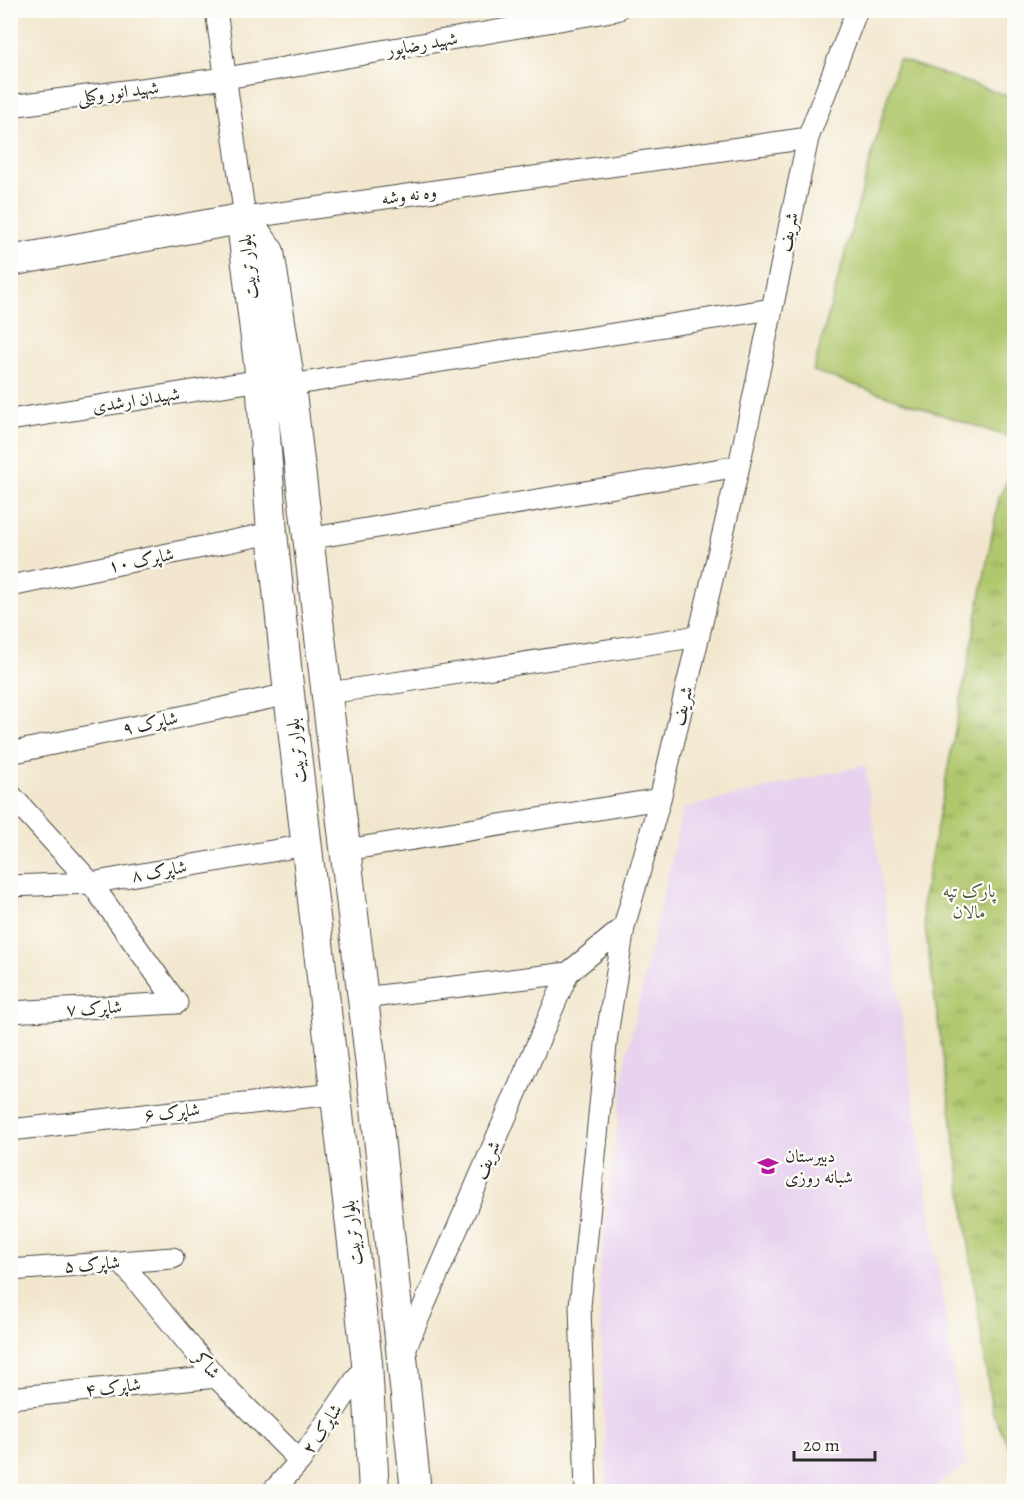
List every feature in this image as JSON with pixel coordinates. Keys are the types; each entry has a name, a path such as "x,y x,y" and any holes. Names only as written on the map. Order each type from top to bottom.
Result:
{"street":[{"path":"216,10 245,218"},
{"name":"شهید رضاپور","path":"226,78 617,10"},
{"name":"شریف","path":"402,1357 568,973 624,927 660,799 739,466 808,138 857,10"},
{"name":"شهید انور وکیلی","path":"10,106 226,78"},
{"name":"وه نه وشه","path":"10,261 245,218 808,138"},
{"name":"بلوار تربیت","path":"245,218 243,231 261,380 272,533 289,694 367,1363 374,1491"},
{"name":"بلوار تربیت","path":"245,218 269,252 290,385 363,998 416,1491"},
{"path":"290,385 772,309"},
{"name":"شهیدان ارشدی","path":"10,420 261,380"},
{"path":"307,539 739,466"},
{"name":"شاپرک ۱۰","path":"10,586 272,533"},
{"path":"328,693 699,636"},
{"name":"شاپرک ۹","path":"10,753 289,694"},
{"path":"10,794 91,883"},
{"path":"346,850 660,799"},
{"name":"شاپرک ۸","path":"10,886 91,883 306,844"},
{"name":"شاپرک ۷","path":"10,1012 177,1003 91,883"},
{"path":"586,1491 580,1306 607,1035 624,927"},
{"path":"363,998 568,973"},
{"name":"شاپرک ۶","path":"10,1130 334,1094"},
{"name":"شاپرک ۵","path":"10,1270 173,1258"},
{"name":"شاکر","path":"121,1262 216,1377 300,1461"},
{"name":"شاپرک ۲","path":"272,1491 300,1461 367,1363"},
{"name":"شاپرک ۴","path":"10,1398 216,1377"}],"shaded area":[{"name":"دبیرستان شبانه روزی","path":"865,765 967,1465 928,1491 607,1491 599,1275 626,1057 683,808"}],"green space":[{"path":"898,59 1014,98 1014,439 813,371"},
{"name":"پارک تپه مالان","path":"1014,466 1014,1458 992,1411 922,905 999,498"}],"place":[{"name":"دبیرستان شبانه روزی","path":"768,1166"}]}
